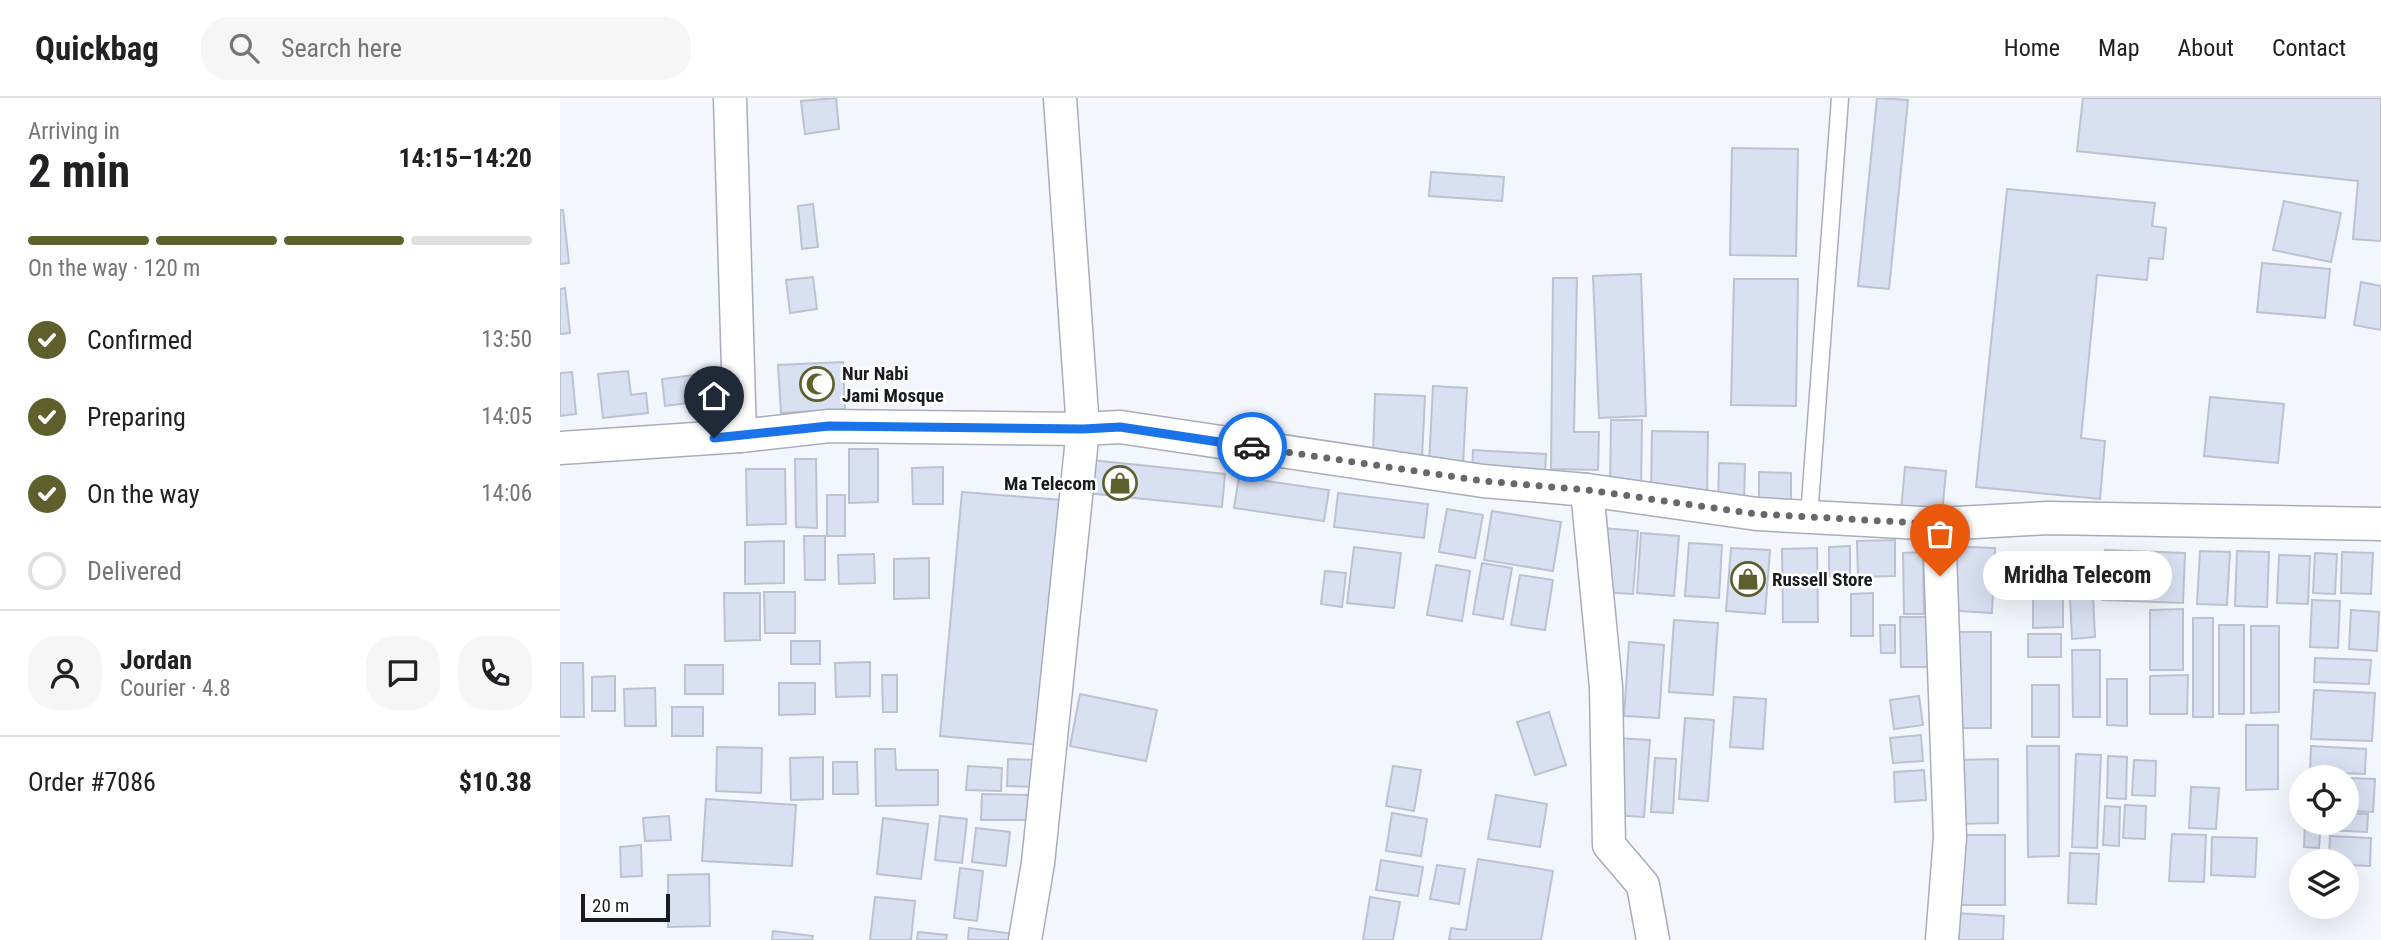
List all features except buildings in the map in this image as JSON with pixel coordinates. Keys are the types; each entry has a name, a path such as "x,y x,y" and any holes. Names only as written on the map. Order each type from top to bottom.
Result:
{"street":[{"path":"730,98 740,436"},
{"path":"1025,940 1038,863 1083,429 1060,98"},
{"path":"560,448 740,436 829,426 1083,429 1120,427 1483,481 1587,490 1757,514 1938,524 2048,518 2381,524"},
{"path":"1587,490 1606,687 1609,845 1643,885 1653,940"},
{"path":"1938,524 1950,837 1942,940"}],"lane":[{"path":"1809,517 1840,98"}],"way so far":[{"path":"1252,447 1483,481 1587,490 1757,514 1938,524 1940,576"}],"place":[{"name":"Nur Nabi Jami Mosque","path":"817,384"},
{"name":"Ma Telecom","path":"1120,483"},
{"name":"Mridha Telecom","path":"1940,576"},
{"name":"Russell Store","path":"1748,579"}],"route":[{"path":"714,438 829,426 1083,429 1120,427 1252,447"}]}
